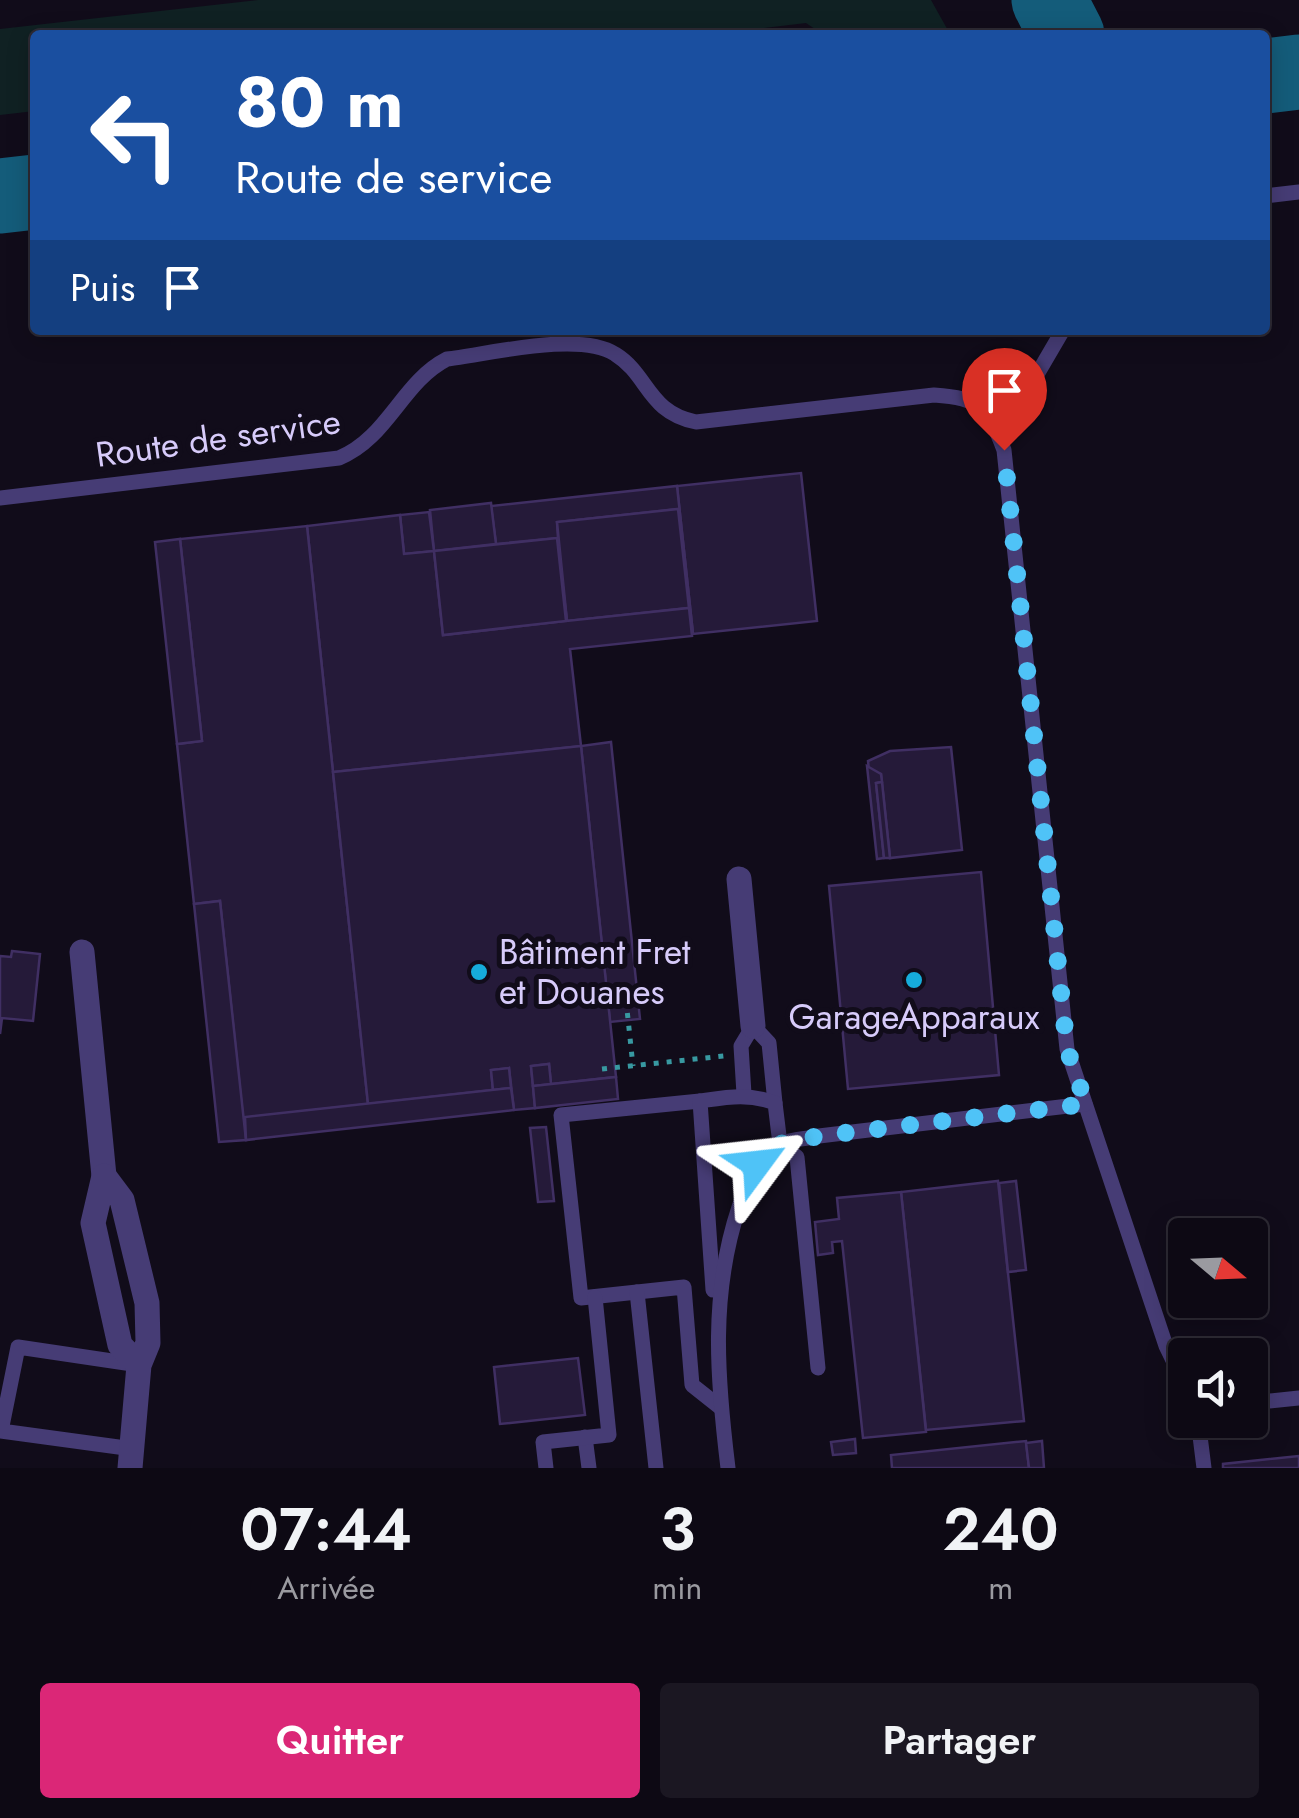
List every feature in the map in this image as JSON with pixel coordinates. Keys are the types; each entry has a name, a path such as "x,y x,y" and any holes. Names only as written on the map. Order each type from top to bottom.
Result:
{"street":[{"path":"739,879 753,1026"},
{"path":"82,952 104,1176 92,1223 120,1345 139,1365"},
{"path":"104,1176 122,1200 147,1304 148,1343 139,1365 131,1458"}],"lane":[{"path":"1270,195 1299,192"},
{"path":"1059,335 1025,395 990,413 1004,450 1067,1049 1168,1350"},
{"name":"Route de service","path":"0,498 339,458 359,450 430,368 447,359 583,343 619,356 656,403 678,418 696,422 934,395 963,396 990,413"},
{"path":"744,1094 741,1046 753,1026 768,1043 780,1144 797,1157 818,1368"},
{"path":"721,1408 692,1385 684,1287 582,1298 562,1115 744,1094 775,1104"},
{"path":"700,1101 728,1468"},
{"path":"716,1334 726,1247 744,1192 757,1164 780,1144 1086,1104"},
{"path":"637,1292 656,1468"},
{"path":"546,1468 543,1442 610,1434 594,1297"},
{"path":"131,1458 1,1431 18,1347 139,1365"},
{"path":"1268,1401 1299,1398"},
{"path":"585,1437 589,1468"},
{"path":"1200,1438 1204,1468"}],"path":[{"path":"626,1000 633,1066"},
{"path":"602,1069 728,1055"}],"shaded area":[{"path":"258,0 931,0 948,30 816,30 806,23 748,30 30,30 30,112 0,115 0,29"}],"building":[{"path":"801,473 817,621 693,634 677,486"},
{"path":"677,486 693,634 678,509 557,522 558,538 496,544 491,506"},
{"path":"491,503 496,544 434,551 430,510"},
{"path":"678,509 689,608 567,621 557,522"},
{"path":"429,512 434,551 404,554 400,515"},
{"path":"400,515 404,554 434,551 443,635 566,621 557,538 567,621 689,608 692,636 570,649 581,746 333,772 307,526"},
{"path":"307,526 368,1104 243,1118 220,901 194,904 177,744 202,741 180,539"},
{"path":"557,538 566,621 443,635 434,551"},
{"path":"180,539 202,741 177,744 155,542"},
{"path":"611,742 640,1019 610,1022 581,746"},
{"name":"Bâtiment Fret et Douanes","path":"581,746 616,1077 551,1084 549,1064 531,1066 535,1108 514,1110 509,1068 491,1070 493,1090 368,1104 333,772"},
{"path":"951,747 962,850 890,858 881,774 869,771 868,761 890,751"},
{"path":"867,766 881,774 882,782 876,783 884,858 877,859"},
{"path":"882,782 890,858 884,858 876,783"},
{"name":"GarageApparaux","path":"981,872 999,1075 848,1089 829,886"},
{"path":"220,901 246,1140 219,1142 194,904"},
{"path":"12,951 40,954 33,1021 2,1018 0,1034 0,956 11,957"},
{"path":"549,1064 551,1084 533,1086 531,1066"},
{"path":"509,1068 511,1088 493,1090 491,1070"},
{"path":"616,1077 618,1099 535,1108 533,1086"},
{"path":"511,1088 514,1110 246,1140 245,1117"},
{"path":"546,1127 554,1201 538,1202 530,1128"},
{"path":"998,1181 1024,1421 926,1430 901,1192"},
{"path":"1016,1181 1026,1270 1008,1272 999,1183"},
{"path":"901,1192 926,1432 863,1438 842,1241 832,1242 833,1253 818,1255 815,1222 839,1219 837,1198"},
{"path":"578,1358 585,1415 500,1424 494,1367"},
{"path":"855,1439 856,1453 833,1455 831,1442"},
{"path":"1026,1441 1029,1468 892,1468 891,1455"},
{"path":"1042,1441 1044,1468 1029,1468 1026,1443"},
{"path":"1299,1456 1299,1468 1223,1468 1223,1464"}],"taxiway":[{"path":"1049,0 1064,30"},
{"path":"1270,75 1299,72"},
{"path":"0,196 30,193"}],"place":[{"name":"Bâtiment Fret et Douanes","path":"479,972"},
{"name":"GarageApparaux","path":"914,980"}],"route":[{"path":"757,1164 780,1144 819,1136 1086,1104 1067,1049 1004,450"}]}
